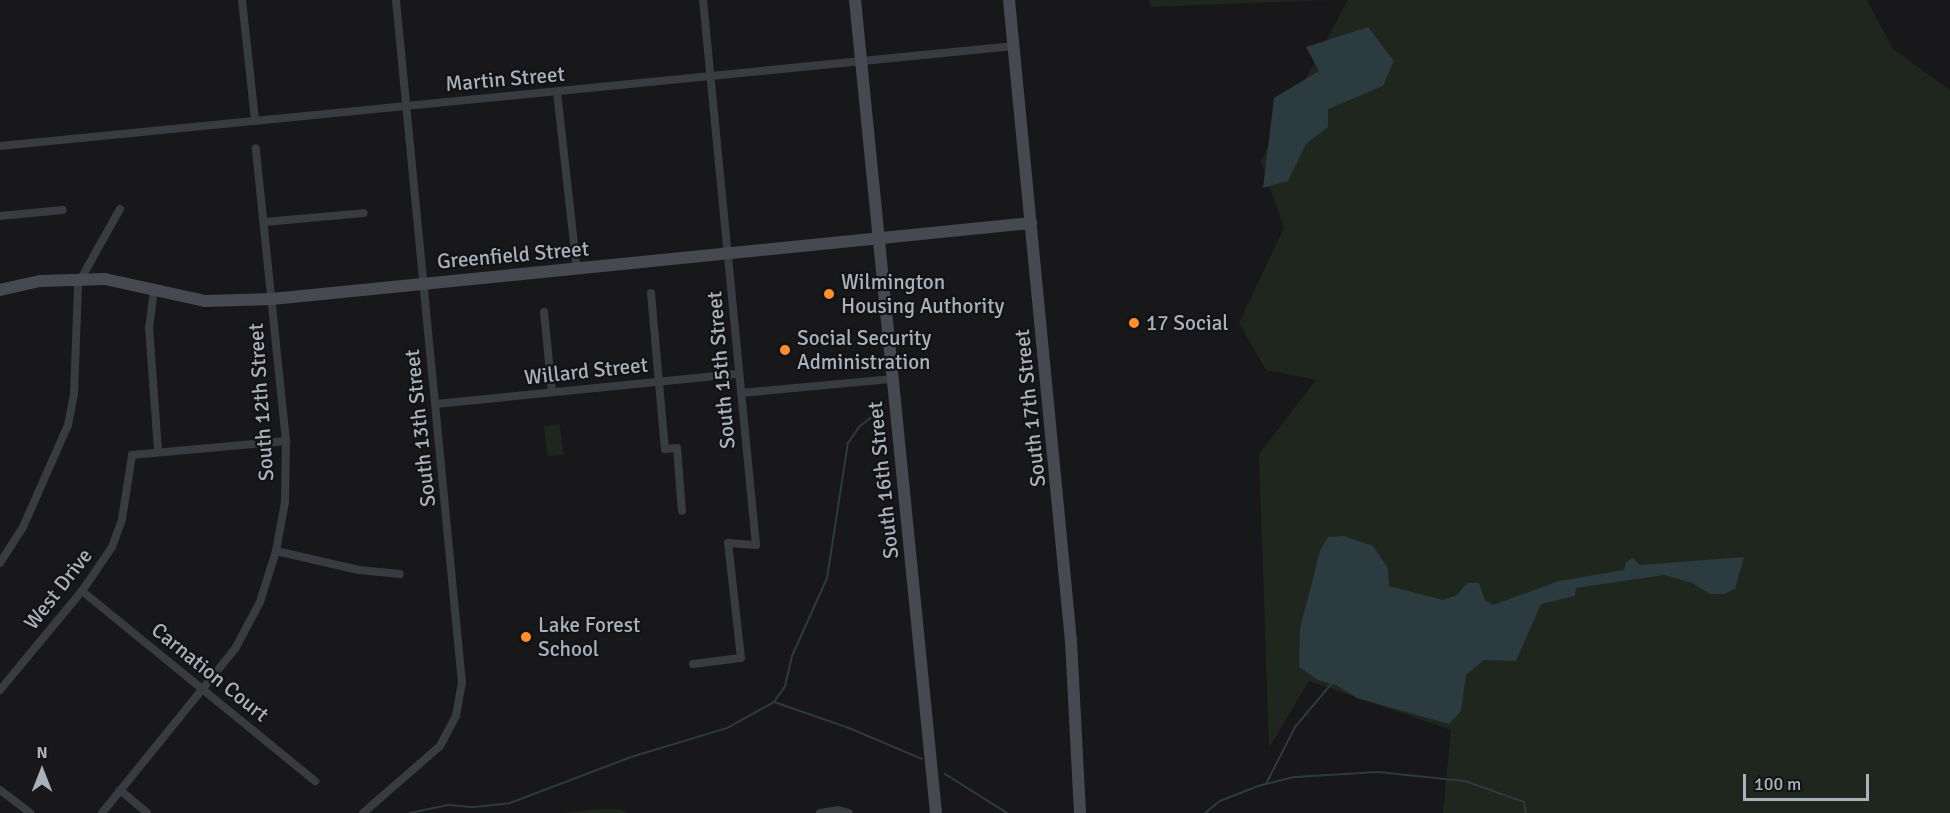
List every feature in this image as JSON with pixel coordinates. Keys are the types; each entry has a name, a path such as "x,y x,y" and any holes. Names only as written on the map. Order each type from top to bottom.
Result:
{"main road":[{"name":"South 16th Street","path":"855,0 936,813"},
{"name":"South 17th Street","path":"1009,0 1071,641 1080,813"},
{"name":"Greenfield Street","path":"0,290 80,279 105,279 205,300 272,299 1031,224"}],"street":[{"path":"242,0 255,119"},
{"name":"South 13th Street","path":"363,813 440,746 460,701 462,670 396,0"},
{"name":"South 15th Street","path":"693,663 741,658 728,543 756,545 703,0"},
{"name":"Martin Street","path":"0,146 255,119 557,92 1014,46"},
{"path":"557,92 577,269"},
{"name":"South 12th Street","path":"102,813 203,690 250,621 276,551 285,502 286,441 256,149"},
{"path":"0,563 23,527 68,425 74,395 76,297 80,279 120,209"},
{"path":"0,216 63,210"},
{"path":"264,222 364,213"},
{"path":"154,289 149,327 158,450 286,441"},
{"path":"651,293 665,449 677,448 682,512"},
{"path":"544,312 552,392"},
{"name":"Willard Street","path":"436,404 739,374"},
{"path":"741,393 893,379"},
{"name":"West Drive","path":"0,690 82,591 115,540 124,510 130,458 158,450"},
{"path":"276,551 359,570 400,574"},
{"name":"Carnation Court","path":"82,591 315,781"},
{"path":"0,790 30,813"},
{"path":"120,790 147,813"},
{"path":"820,813 838,810 849,813"}],"shaded area":[{"path":"1149,0 1331,0 1151,7"},
{"path":"1348,0 1867,0 1893,49 1950,90 1950,813 1443,813 1451,730 1309,681 1269,748 1259,454 1316,380 1266,370 1239,323 1284,228 1261,161"},
{"path":"1368,27 1394,61 1383,86 1328,109 1328,127 1306,144 1288,181 1263,188 1274,98 1319,71 1306,47"},
{"path":"560,424 563,455 547,457 544,426"},
{"path":"1344,536 1373,546 1388,568 1389,586 1443,600 1457,595 1467,583 1479,583 1485,600 1493,605 1559,581 1624,570 1626,562 1633,558 1640,565 1744,557 1735,589 1724,594 1710,594 1692,583 1664,575 1576,588 1575,596 1541,604 1516,661 1484,660 1466,675 1461,711 1449,724 1357,698 1336,685 1318,680 1299,667 1300,628 1320,551 1328,537"},
{"path":"620,809 628,813 563,813"}],"waterway":[{"path":"410,813 449,805 474,807 510,803 631,757 727,728 774,702 785,686 792,656 827,578 848,443 859,427 876,413"},
{"path":"1266,784 1295,727 1332,683"},
{"path":"774,702 849,728 922,759"},
{"path":"1205,813 1220,801 1258,786 1295,777 1378,772 1465,781 1524,802 1526,813"},
{"path":"945,774 1007,813"}],"place":[{"name":"Wilmington Housing Authority","path":"829,294"},
{"name":"17 Social","path":"1134,323"},
{"name":"Social Security Administration","path":"785,350"},
{"name":"Lake Forest School","path":"526,637"}]}
